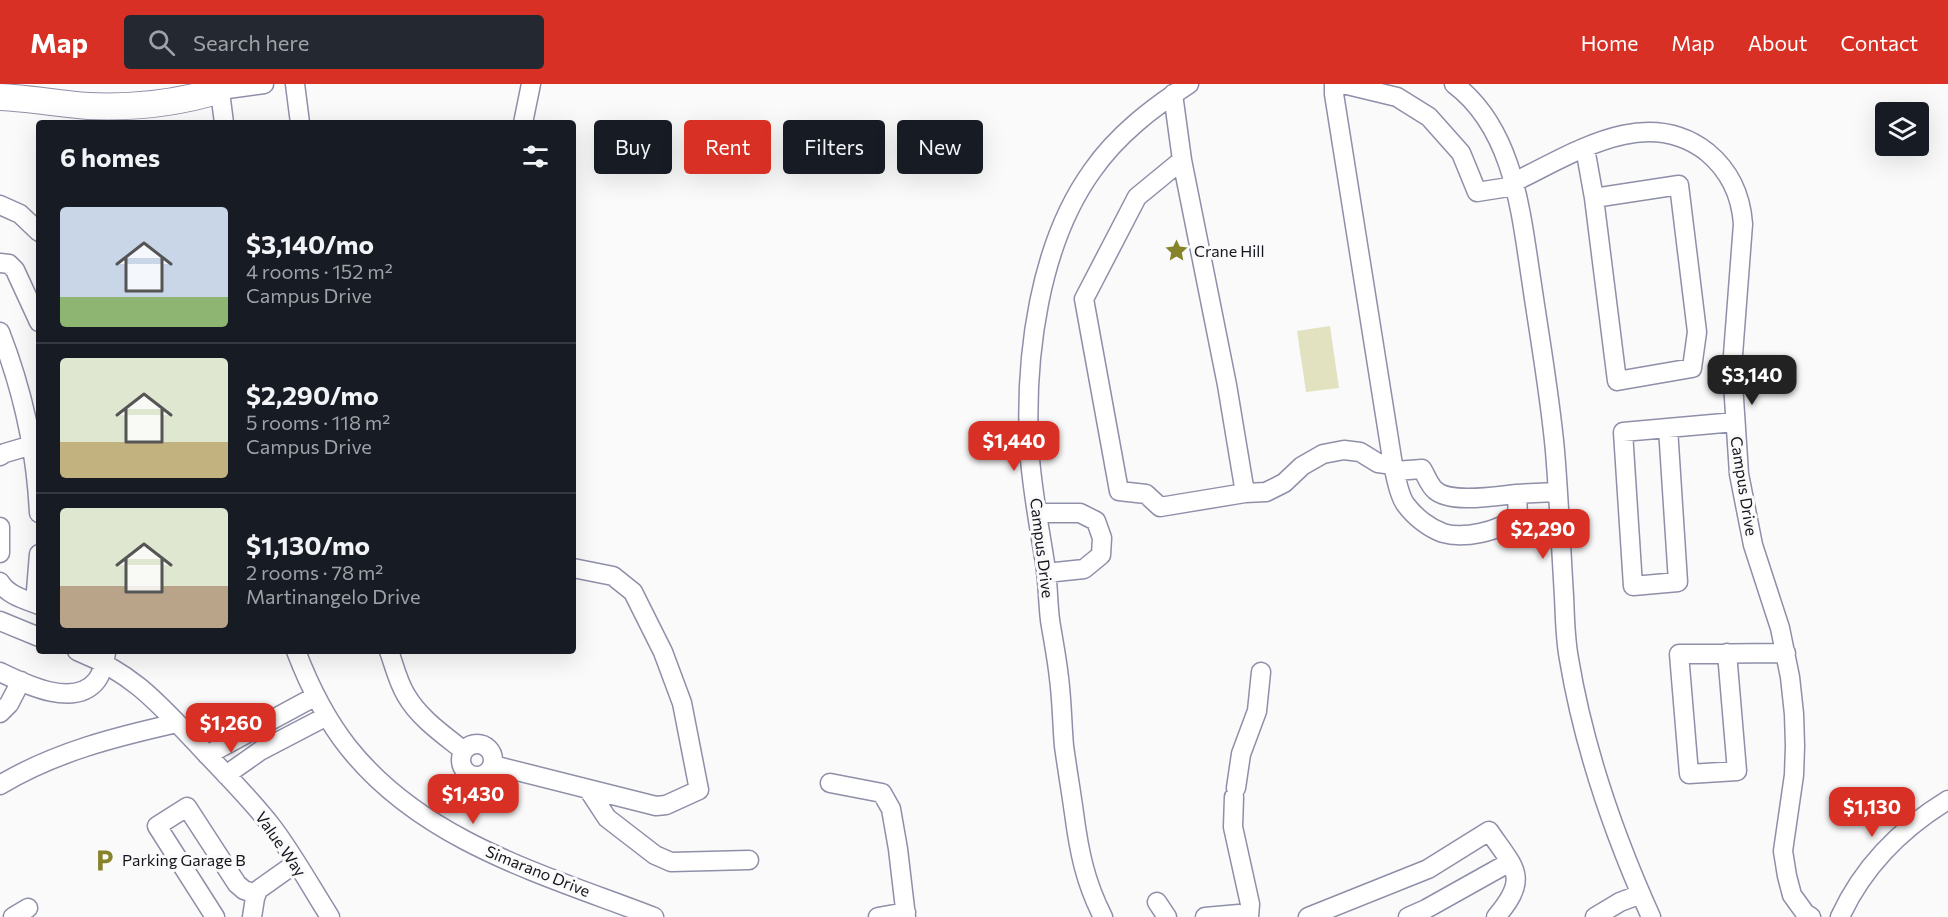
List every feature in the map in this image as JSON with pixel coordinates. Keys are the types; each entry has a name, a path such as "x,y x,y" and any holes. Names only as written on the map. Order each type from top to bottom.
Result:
{"highway":[{"path":"0,97 85,106 120,106 185,99 220,87"},
{"path":"0,107 87,120"}],"street":[{"path":"224,120 220,87 264,84"},
{"path":"295,84 300,120"},
{"path":"524,120 531,84"},
{"name":"Campus Drive","path":"1103,917 1084,874 1079,845 1064,747 1059,679 1029,445 1036,318 1054,244 1073,203 1092,171 1120,137 1155,106 1189,84"},
{"path":"1334,84 1394,468 1404,504 1422,522 1444,533 1464,535 1484,533 1515,516 1518,507 1516,494"},
{"name":"Campus Drive","path":"1343,84 1397,98 1429,117 1461,153 1478,192 1515,184 1586,148 1635,132 1668,134 1694,144 1715,159 1738,192 1743,224 1732,368 1739,474 1750,534 1786,653 1794,714 1794,775 1783,851 1787,876 1792,895 1805,913 1812,917"},
{"path":"1454,84 1480,110 1497,135 1515,184 1547,381 1555,451 1569,658 1577,699 1604,802 1651,917"},
{"path":"1173,94 1182,160 1227,385 1245,493"},
{"path":"1586,148 1617,381 1692,368 1697,332 1679,185 1594,198"},
{"path":"1182,160 1137,197 1084,299 1119,491 1146,494 1160,507 1245,493 1266,492 1284,483 1302,466 1323,454 1344,450 1360,452 1378,463 1394,468 1422,469 1435,490 1448,496 1478,498 1557,492"},
{"path":"0,205 20,214 36,229"},
{"path":"0,263 9,264 15,270 36,316"},
{"path":"0,332 34,421 32,445 36,484"},
{"path":"1668,428 1678,582 1633,586 1623,432 1735,422"},
{"path":"0,456 32,445"},
{"path":"1037,513 1080,513 1096,521 1102,538 1101,555 1084,569 1046,573"},
{"path":"0,527 0,553"},
{"path":"493,765 656,806 666,805 699,790 682,703 663,652 633,592 613,576 576,569"},
{"path":"0,582 5,589 36,604"},
{"path":"0,621 36,636"},
{"path":"1727,653 1737,771 1689,774 1679,654 1727,653 1786,653"},
{"name":"Simarano Drive","path":"297,654 316,696 347,746 380,782 412,808 446,830 509,861 654,917"},
{"path":"390,654 401,686 410,701 433,725 464,751"},
{"path":"0,672 55,693 75,692 95,682 106,657"},
{"name":"Value Way","path":"106,657 121,672 143,688 267,821 330,917"},
{"path":"1249,917 1250,904 1233,827 1241,754 1257,711 1261,672"},
{"path":"0,713 9,704 21,681"},
{"path":"207,755 316,696"},
{"path":"226,775 261,752 327,716"},
{"path":"0,785 72,751 177,723"},
{"path":"473,745 484,746 492,754 493,765 484,775 476,777 470,775 465,772 461,764 464,751 473,745"},
{"path":"830,783 882,793 891,809 906,914 878,917"},
{"path":"588,789 607,818 656,855 671,862 749,860"},
{"path":"1840,917 1862,879 1882,853 1905,831 1948,800"},
{"path":"215,917 157,826 187,807 237,884 244,890 256,894"},
{"path":"1308,917 1428,869 1489,831 1510,862 1517,878 1515,891 1496,917"},
{"path":"1408,917 1510,862"},
{"path":"252,917 256,894 264,885 296,863"},
{"path":"1595,917 1620,902 1641,894"},
{"path":"1205,917 1239,914 1242,917"}],"green space":[{"path":"1330,326 1339,388 1306,392 1297,331"}],"place":[{"name":"Crane Hill","path":"1176,251"},
{"name":"Parking Garage B","path":"104,860"}]}
